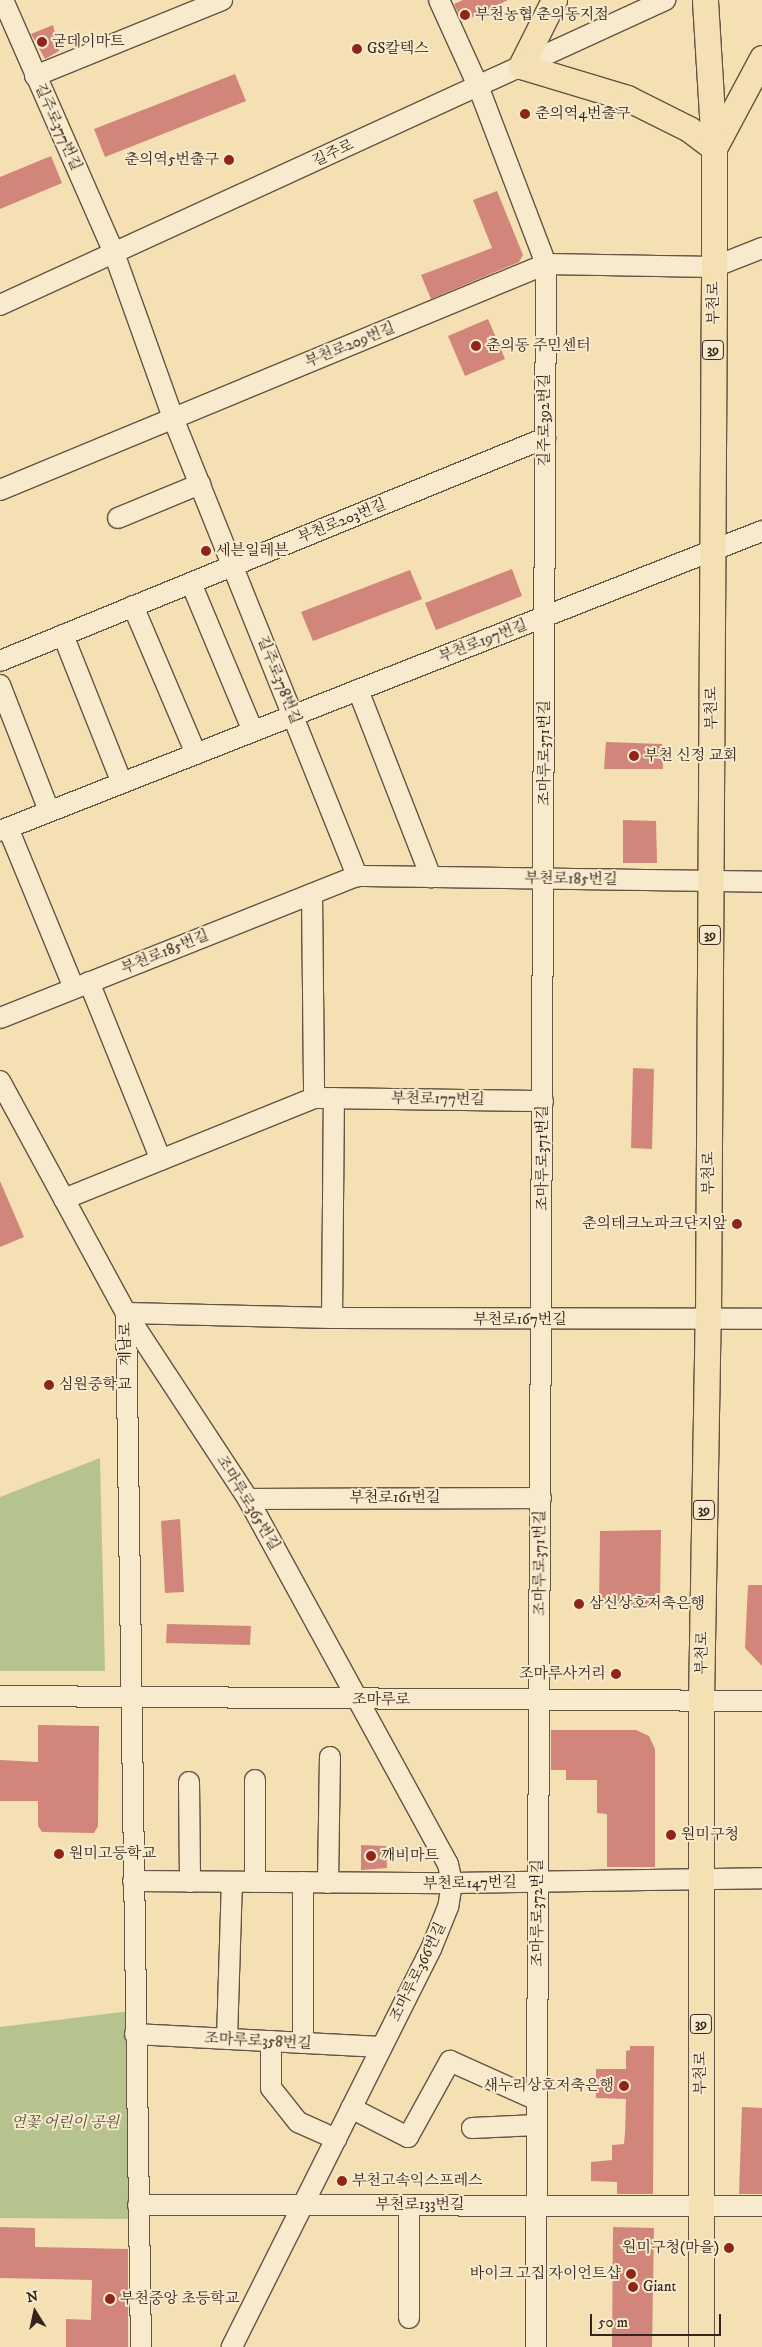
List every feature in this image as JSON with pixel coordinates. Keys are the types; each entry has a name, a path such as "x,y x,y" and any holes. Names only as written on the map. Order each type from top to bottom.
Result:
{"main road":[{"path":"554,0 521,66 627,98 689,129 714,148 762,58"},
{"name":"부천로","path":"701,2347 701,1701 708,1319 714,267 714,148 705,0"}],"street":[{"name":"길주로377번길","path":"3,0 114,253"},
{"path":"35,76 222,0"},
{"name":"길주로392번길","path":"440,0 478,86 546,264 545,616"},
{"name":"길주로","path":"0,305 665,0"},
{"path":"714,267 762,248"},
{"name":"길주로378번길","path":"114,253 173,418 294,715 357,876"},
{"name":"부천로209번길","path":"0,490 546,264 714,267"},
{"name":"부천로203번길","path":"0,660 545,438"},
{"path":"118,518 200,484"},
{"name":"부천로197번길","path":"4,829 762,531"},
{"path":"190,583 253,731"},
{"path":"133,606 196,754"},
{"name":"조마루로371번길","path":"540,1701 545,616"},
{"path":"63,635 122,783"},
{"path":"0,686 49,812"},
{"path":"358,690 431,877"},
{"path":"4,829 81,985 161,1160"},
{"name":"부천로185번길","path":"0,1018 357,876 762,882"},
{"path":"312,894 314,1098"},
{"name":"계남로","path":"0,1081 8,1114 64,1199 126,1313 129,1699 141,2347"},
{"name":"부천로177번길","path":"64,1199 314,1098 543,1101"},
{"path":"332,1318 334,1098"},
{"name":"부천로167번길","path":"126,1313 332,1318 542,1320 762,1319"},
{"name":"조마루로365번길","path":"126,1313 248,1499 360,1700"},
{"name":"부천로161번길","path":"248,1499 541,1498"},
{"name":"조마루로","path":"0,1696 129,1699 762,1701"},
{"name":"조마루로366번길","path":"232,2347 431,1949 448,1907 452,1884 448,1864 360,1700"},
{"name":"조마루로372번길","path":"536,2347 540,1701"},
{"path":"328,1883 330,1757"},
{"path":"255,1780 255,1882"},
{"path":"189,1782 190,1882"},
{"name":"부천로147번길","path":"133,1882 452,1884 762,1878"},
{"path":"228,2039 232,1882"},
{"path":"302,2043 303,1882"},
{"name":"조마루로358번길","path":"135,2034 381,2047"},
{"path":"271,2041 270,2088 298,2122 336,2139"},
{"path":"351,2108 408,2138 450,2061 537,2100"},
{"path":"472,2128 537,2126"},
{"name":"부천로133번길","path":"138,2205 762,2206"},
{"path":"409,2205 409,2318"}],"green space":[{"path":"100,1458 105,1671 0,1671 0,1497"},
{"name":"연꽃 어린이 공원","path":"130,2011 132,2219 0,2218 0,2027"}],"building":[{"name":"부천농협 춘의동지점","path":"463,0 508,0 462,22 454,4"},
{"path":"53,25 59,51 45,59 31,34"},
{"path":"235,74 246,101 105,157 94,129"},
{"path":"51,156 62,183 0,209 0,177"},
{"path":"497,191 523,255 519,262 431,299 421,275 492,248 473,200"},
{"path":"488,319 505,359 465,376 448,336"},
{"path":"512,569 522,596 436,630 425,603"},
{"path":"410,570 422,599 313,641 301,612"},
{"name":"부천 신정 교회","path":"606,742 662,744 663,769 604,769"},
{"path":"623,820 656,821 657,863 623,863"},
{"path":"633,1068 654,1069 652,1149 631,1148"},
{"path":"0,1181 24,1237 0,1247"},
{"path":"180,1519 184,1592 165,1593 161,1521"},
{"path":"661,1530 660,1606 599,1606 600,1531"},
{"path":"748,1585 762,1585 762,1666 745,1648"},
{"path":"167,1624 251,1626 250,1645 166,1643"},
{"path":"38,1725 99,1726 98,1826 94,1833 42,1832 38,1826 38,1801 0,1801 0,1760 38,1762"},
{"path":"551,1730 636,1730 649,1736 655,1749 655,1867 607,1867 607,1814 597,1813 597,1780 566,1780 566,1770 551,1770"},
{"path":"361,1845 386,1846 387,1868 361,1870"},
{"path":"630,2046 654,2046 653,2194 617,2194 617,2182 591,2181 591,2162 612,2160 612,2145 624,2144 625,2133 626,2099 596,2098 596,2069 626,2069 626,2051 630,2050"},
{"path":"742,2107 762,2108 762,2194 739,2194"},
{"name":"부천중앙 초등학교","path":"0,2227 35,2228 35,2247 128,2249 128,2347 66,2347 66,2319 91,2320 92,2280 0,2278"},
{"name":"Giant","path":"613,2227 654,2228 652,2347 612,2347"}],"place":[{"name":"부천농협 춘의동지점","path":"465,15"},
{"name":"굳데이마트","path":"42,42"},
{"name":"GS칼텍스","path":"357,49"},
{"name":"춘의역4번출구","path":"525,114"},
{"name":"춘의역5번출구","path":"229,160"},
{"name":"춘의동 주민센터","path":"476,346"},
{"name":"세븐일레븐","path":"206,551"},
{"name":"부천 신정 교회","path":"634,756"},
{"name":"춘의테크노파크단지앞","path":"737,1224"},
{"name":"심원중학교","path":"49,1385"},
{"name":"삼신상호저축은행","path":"579,1604"},
{"name":"조마루사거리","path":"616,1674"},
{"name":"원미구청","path":"671,1835"},
{"name":"원미고등학교","path":"59,1854"},
{"name":"깨비마트","path":"371,1856"},
{"name":"새누리상호저축은행","path":"624,2086"},
{"name":"부천고속익스프레스","path":"342,2181"},
{"name":"원미구청(마을)","path":"729,2248"},
{"name":"바이크 고집 자이언트샵","path":"631,2274"},
{"name":"Giant","path":"633,2287"},
{"name":"부천중앙 초등학교","path":"110,2299"}]}
